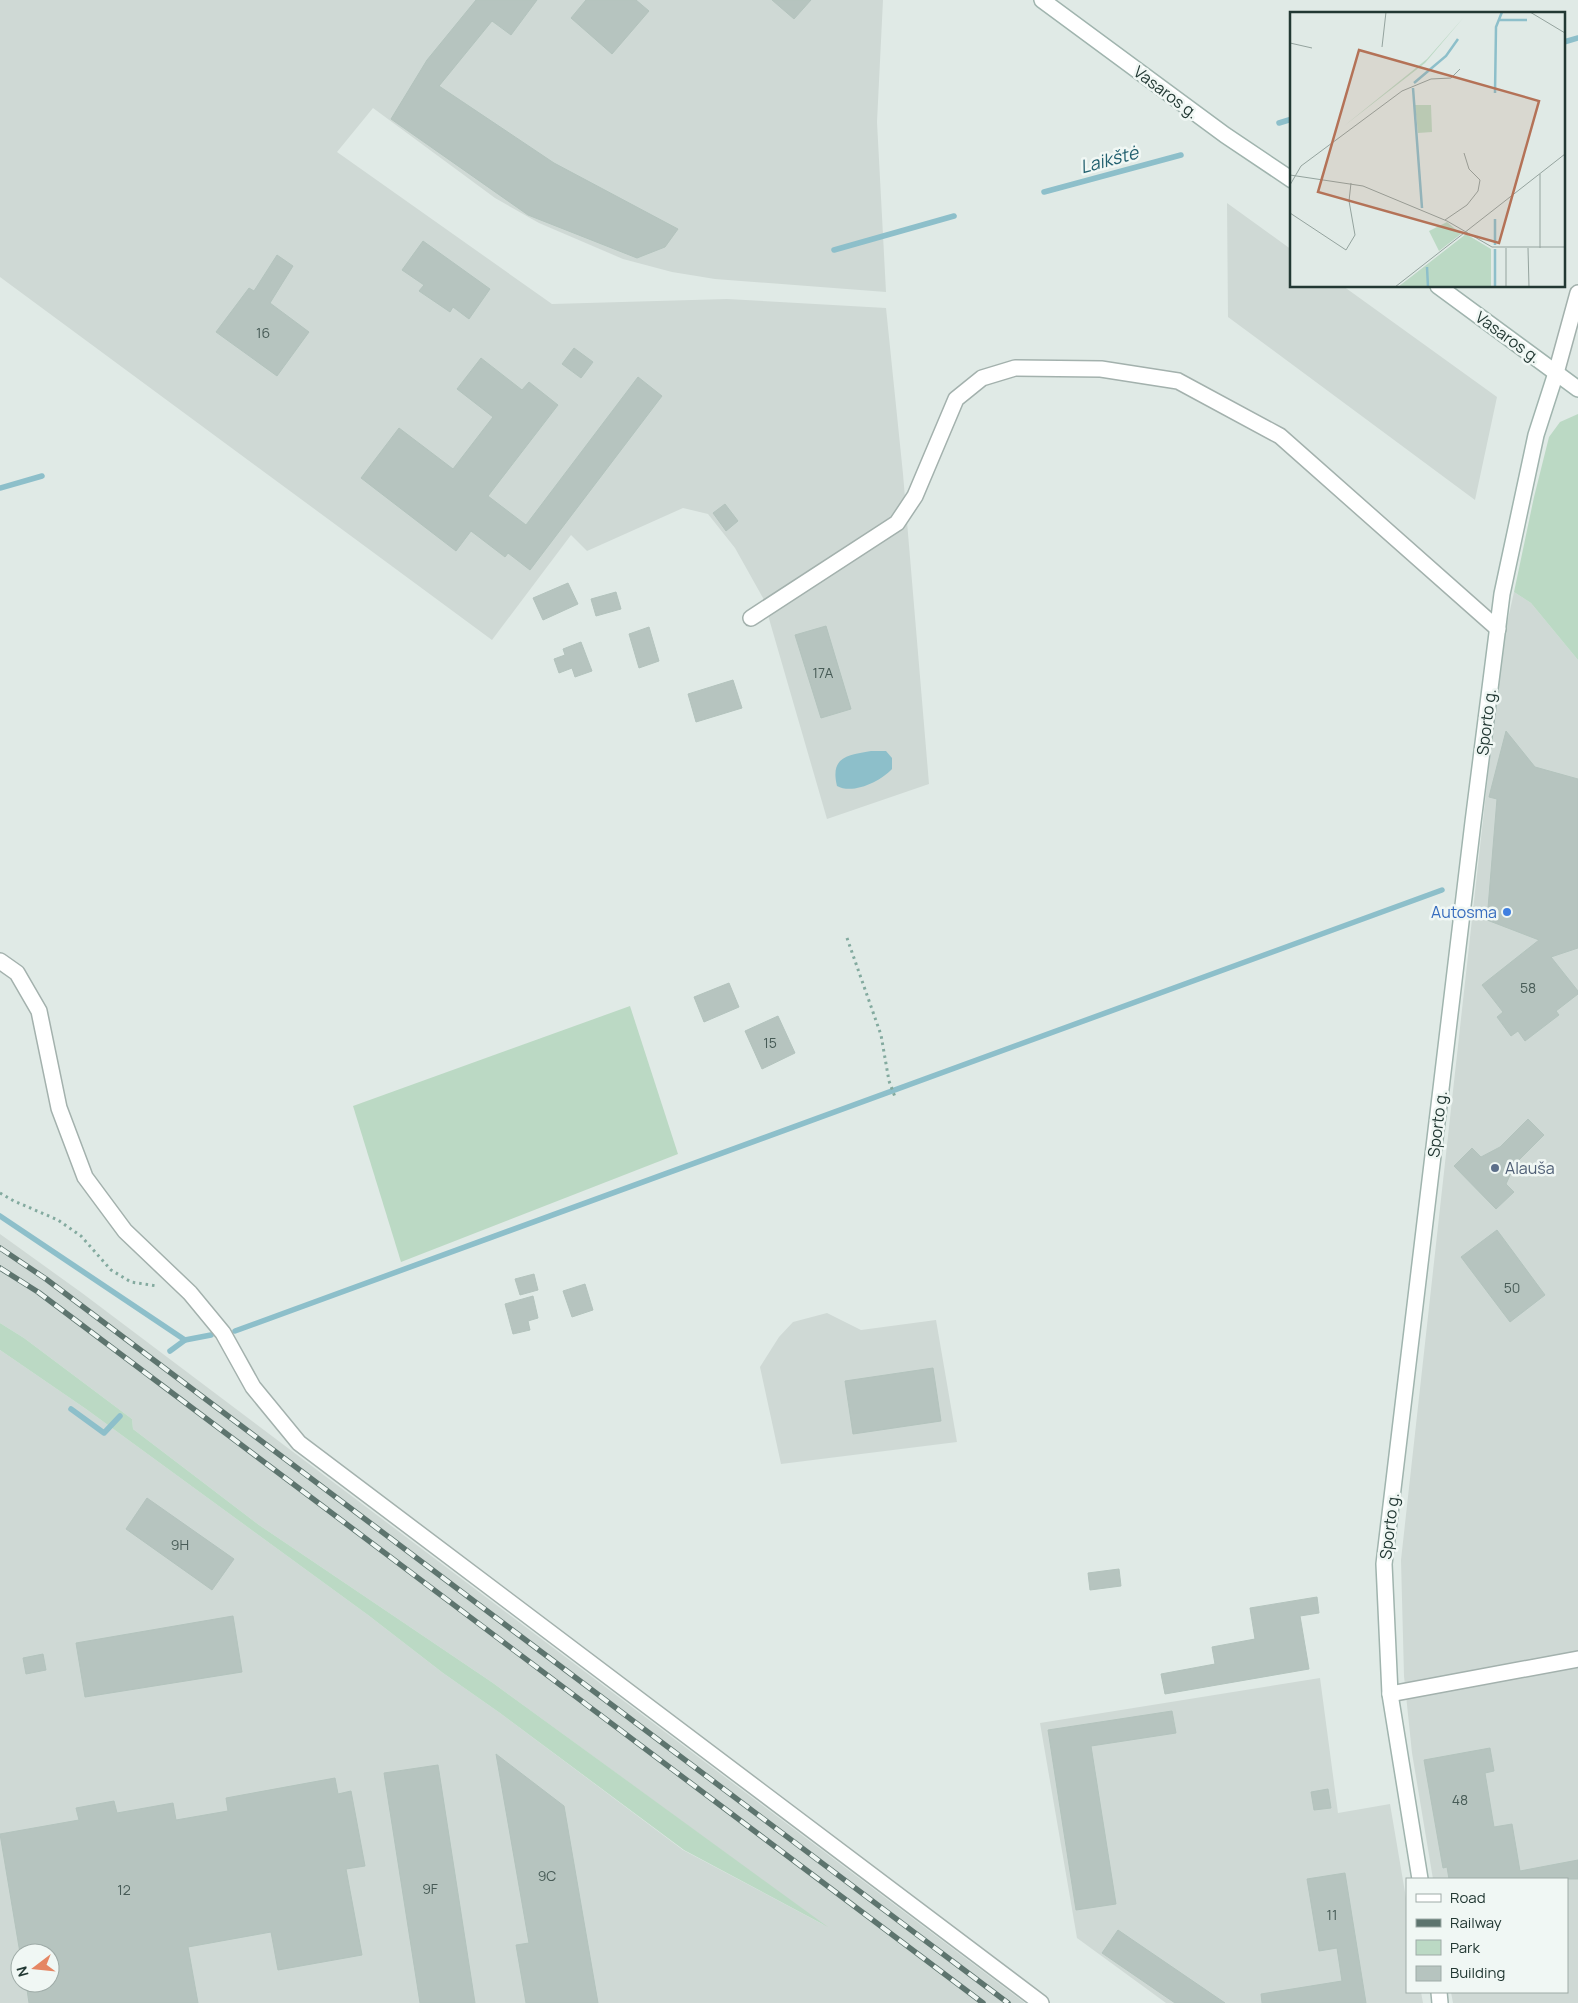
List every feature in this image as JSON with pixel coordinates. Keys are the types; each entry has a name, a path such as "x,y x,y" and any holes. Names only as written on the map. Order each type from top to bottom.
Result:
{"street":[{"name":"Vasaros g.","path":"1042,0 1225,135 1290,179"},
{"name":"Vasaros g.","path":"1441,288 1578,389"},
{"name":"Sporto g.","path":"1420,1878 1390,1694 1384,1564 1502,594 1536,435 1556,373 1578,293"},
{"path":"750,618 897,524 915,496 956,399 982,378 1015,368 1101,369 1178,381 1280,436 1498,629"},
{"path":"0,961 17,973 38,1011 59,1108 85,1177 125,1231 180,1284 223,1332 253,1387 299,1443 1041,2003"},
{"path":"1390,1694 1578,1659"}],"path":[{"path":"847,938 881,1035 889,1081 895,1097"},
{"path":"0,1193 14,1202 58,1220 81,1236 111,1270 131,1282 165,1286 180,1284"}],"shaded area":[{"path":"0,0 883,0 877,122 886,292 715,279 672,272 623,259 539,223 495,198 373,108 337,152 552,304 727,299 886,308 903,474 929,784 827,819 763,598 735,548 708,514 683,508 587,551 571,535 492,640 0,277"},
{"path":"1227,203 1290,249 1290,288 1346,288 1497,397 1475,500 1228,317"},
{"path":"1514,592 1531,603 1578,660 1578,2003 1453,2003 1451,1993 1568,1993 1568,1878 1433,1878 1412,1753 1404,1676 1401,1560 1504,637"},
{"path":"0,1234 82,1293 1025,2003 0,2003 0,1350 86,1409 368,1615 443,1673 500,1713 683,1850 824,1925 493,1683 259,1525 133,1429 132,1419 24,1338 0,1323"},
{"path":"827,1313 861,1330 936,1320 957,1442 781,1464 760,1367 779,1337 793,1322"},
{"path":"1320,1678 1338,1813 1390,1804 1406,1898 1406,1993 1421,1993 1423,2003 1166,2003 1077,1938 1040,1723"}],"green space":[{"path":"1578,414 1578,660 1531,603 1514,592 1549,437 1560,422"},
{"path":"630,1006 678,1154 401,1262 353,1106"},
{"path":"0,1323 24,1338 132,1419 133,1429 259,1525 493,1683 828,1927 684,1850 500,1713 443,1673 368,1615 86,1409 0,1350"}],"water":[{"path":"871,751 886,751 892,758 892,769 881,778 859,788 851,789 837,786 835,776 838,763 848,756"}],"building":[{"path":"476,0 537,0 511,35 492,21 439,86 554,163 678,229 665,247 637,258 528,215 391,119 427,60"},
{"path":"586,0 636,0 649,11 612,54 571,18"},
{"path":"772,0 811,0 794,19"},
{"path":"423,241 490,289 469,319 453,307 450,312 419,291 424,285 402,270"},
{"path":"277,255 293,266 270,303 309,332 277,376 216,332 249,288 254,291"},
{"path":"574,348 593,362 581,378 562,364"},
{"path":"481,358 522,390 529,382 558,405 488,496 526,525 638,377 662,396 530,570 508,553 505,557 471,531 456,551 361,478 399,428 453,469 493,417 457,389"},
{"path":"725,504 738,521 726,531 713,513"},
{"path":"568,583 578,604 543,620 533,598"},
{"path":"616,592 621,609 596,616 591,599"},
{"path":"826,626 851,709 821,718 795,635"},
{"path":"649,627 659,661 639,668 629,634"},
{"path":"581,642 592,671 575,677 572,668 559,673 554,659 565,655 563,649"},
{"path":"733,680 742,708 696,722 688,694"},
{"path":"1506,731 1535,767 1578,779 1578,948 1551,957 1578,991 1578,994 1556,1011 1559,1015 1525,1041 1518,1031 1511,1036 1497,1017 1503,1012 1482,985 1539,940 1487,920 1497,799 1489,797"},
{"path":"729,983 739,1007 704,1022 694,997"},
{"path":"778,1016 795,1053 762,1069 745,1031"},
{"path":"1528,1119 1544,1135 1515,1164 1506,1184 1514,1192 1496,1209 1454,1166 1472,1148 1481,1157 1500,1147"},
{"path":"1497,1230 1545,1295 1510,1322 1461,1257"},
{"path":"534,1274 538,1290 520,1295 515,1279"},
{"path":"585,1284 593,1310 572,1317 563,1291"},
{"path":"533,1296 538,1318 528,1321 530,1330 513,1334 505,1304"},
{"path":"933,1368 941,1421 853,1434 845,1381"},
{"path":"147,1498 234,1559 212,1590 126,1529"},
{"path":"1119,1569 1121,1586 1090,1590 1088,1573"},
{"path":"1317,1597 1319,1613 1300,1616 1309,1669 1165,1694 1161,1674 1215,1664 1212,1647 1255,1639 1250,1608"},
{"path":"233,1616 242,1672 85,1697 76,1643"},
{"path":"43,1654 46,1670 26,1674 23,1658"},
{"path":"1172,1711 1176,1733 1091,1746 1116,1904 1076,1910 1048,1730"},
{"path":"1490,1748 1494,1771 1485,1773 1494,1827 1512,1824 1520,1871 1578,1860 1578,1879 1449,1878 1447,1867 1443,1868 1424,1760"},
{"path":"496,1754 564,1806 598,2003 526,2003 516,1945 529,1943"},
{"path":"438,1765 475,2003 420,2003 384,1773"},
{"path":"335,1778 338,1794 351,1791 365,1866 346,1869 362,1955 278,1970 271,1932 188,1947 198,2003 29,2003 28,1993 60,1993 60,1943 18,1943 0,1834 79,1820 76,1808 114,1801 117,1813 173,1803 176,1820 228,1811 226,1798"},
{"path":"1328,1789 1331,1808 1314,1810 1311,1792"},
{"path":"1345,1873 1366,2003 1262,2003 1261,1994 1342,1981 1337,1948 1319,1951 1307,1879"},
{"path":"1118,1930 1225,2003 1175,2003 1102,1953"}],"waterway":[{"name":"Laikštė","path":"1566,41 1578,38"},
{"name":"Laikštė","path":"1279,123 1290,120"},
{"name":"Laikštė","path":"1044,192 1181,155"},
{"name":"Laikštė","path":"834,250 954,216"},
{"name":"Laikštė","path":"0,488 42,476"},
{"path":"235,1331 1442,890"},
{"path":"0,1216 185,1340"},
{"path":"170,1351 185,1340 211,1335"},
{"path":"71,1409 104,1433 120,1416"}],"railway":[{"path":"0,1248 46,1279 1008,2003"},
{"path":"0,1268 38,1292 983,2003"}],"place":[{"name":"Autosma","path":"1507,912"},
{"name":"Alauša","path":"1495,1168"}]}
